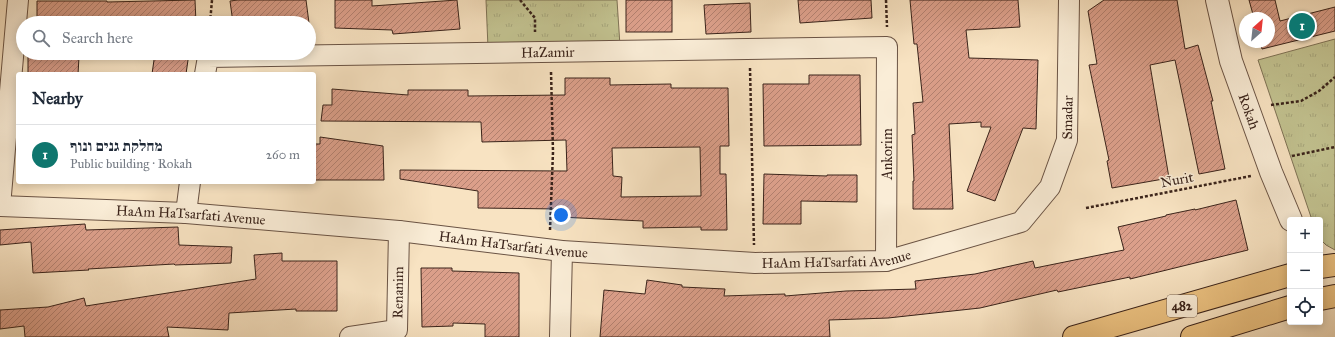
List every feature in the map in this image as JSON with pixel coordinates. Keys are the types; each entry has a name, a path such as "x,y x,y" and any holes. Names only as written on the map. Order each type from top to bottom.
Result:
{"main road":[{"path":"1323,267 1335,265"},
{"name":"482","path":"1074,337 1287,276"},
{"name":"482","path":"1192,337 1287,308"}],"street":[{"path":"17,16 18,0"},
{"name":"Smadar","path":"1021,222 1050,187 1067,140 1069,0"},
{"name":"Rokah","path":"1217,0 1231,60 1271,172 1290,217"},
{"path":"0,206 16,23"},
{"name":"HaZamir","path":"206,66 544,52 887,47"},
{"name":"Ankorim","path":"886,261 887,47"},
{"path":"186,213 190,184"},
{"name":"HaAm HaTsarfati Avenue","path":"0,206 186,213 399,231 555,250 755,263 886,261 1021,222"},
{"name":"Renanim","path":"350,337 397,330 399,231"},
{"path":"555,250 560,337"}],"path":[{"path":"211,16 212,0"},
{"path":"520,0 535,18 544,52 554,152 555,250"},
{"path":"886,0 887,47"},
{"path":"750,49 755,263"},
{"path":"1271,105 1302,101 1319,91 1335,77"},
{"path":"1292,156 1335,147"},
{"name":"Nurit","path":"1086,208 1271,172"}],"green space":[{"path":"486,0 617,0 620,46 488,48"},
{"path":"1335,39 1335,250 1323,242 1323,217 1311,217 1258,60"}],"building":[{"path":"195,0 196,16 37,16 37,1 107,2"},
{"path":"306,0 308,16 232,16 230,1"},
{"path":"335,0 372,0 372,6 457,0 460,29 393,34 392,30 335,28"},
{"path":"626,0 672,0 672,32 626,32"},
{"path":"798,0 871,0 872,18 800,23"},
{"path":"910,0 1018,0 1020,27 966,30 969,58 1038,60 1036,129 1023,128 995,201 967,191 991,127 981,127 981,122 949,124 953,209 913,209 914,181 912,135 915,134 913,103 923,102 917,44 914,44"},
{"path":"1104,0 1177,0 1185,49 1198,45 1213,101 1211,101 1225,169 1199,174 1175,60 1150,65 1169,178 1112,188 1107,161 1109,160 1089,65 1097,64 1088,11"},
{"path":"1249,0 1275,0 1280,21 1335,7 1335,31 1275,46 1275,12 1252,12"},
{"path":"750,3 751,32 706,34 704,5"},
{"path":"28,60 79,60 78,72 28,72"},
{"path":"154,60 188,60 186,72 152,72"},
{"path":"809,75 860,75 861,145 764,146 763,84 809,84"},
{"path":"565,78 610,78 610,85 671,84 671,88 728,88 729,146 720,146 720,174 726,174 727,230 701,230 701,227 643,228 643,221 559,217 560,209 478,208 478,191 400,179 400,170 567,171 566,140 482,142 481,122 321,121 323,105 332,105 332,89 408,95 408,90 468,90 468,96 565,95","holes":["700,147 701,196 621,197 622,177 613,176 612,148"]},
{"path":"320,137 383,146 384,180 316,180 316,144 320,144"},
{"path":"764,174 827,176 857,175 857,202 801,201 801,224 763,224"},
{"path":"1236,200 1248,250 1130,279 1130,277 1058,292 1057,290 980,308 888,318 829,320 830,337 600,337 604,290 645,294 647,280 682,285 682,287 725,289 724,296 785,294 785,296 846,291 916,289 915,281 975,274 1033,261 1035,268 1124,250 1118,227"},
{"path":"85,224 86,230 178,227 179,245 232,247 231,263 174,264 33,273 31,242 0,245 0,230"},
{"path":"282,253 282,261 337,261 337,311 296,311 296,309 229,313 228,330 167,327 169,337 25,337 24,326 0,329 0,310 48,307 84,298 86,306 256,279 254,255"},
{"path":"421,268 452,268 452,271 519,273 519,337 485,337 485,324 453,323 453,326 422,327"}],"place":[{"name":"מחלקת גנים ונוף","path":"1302,26"}]}
